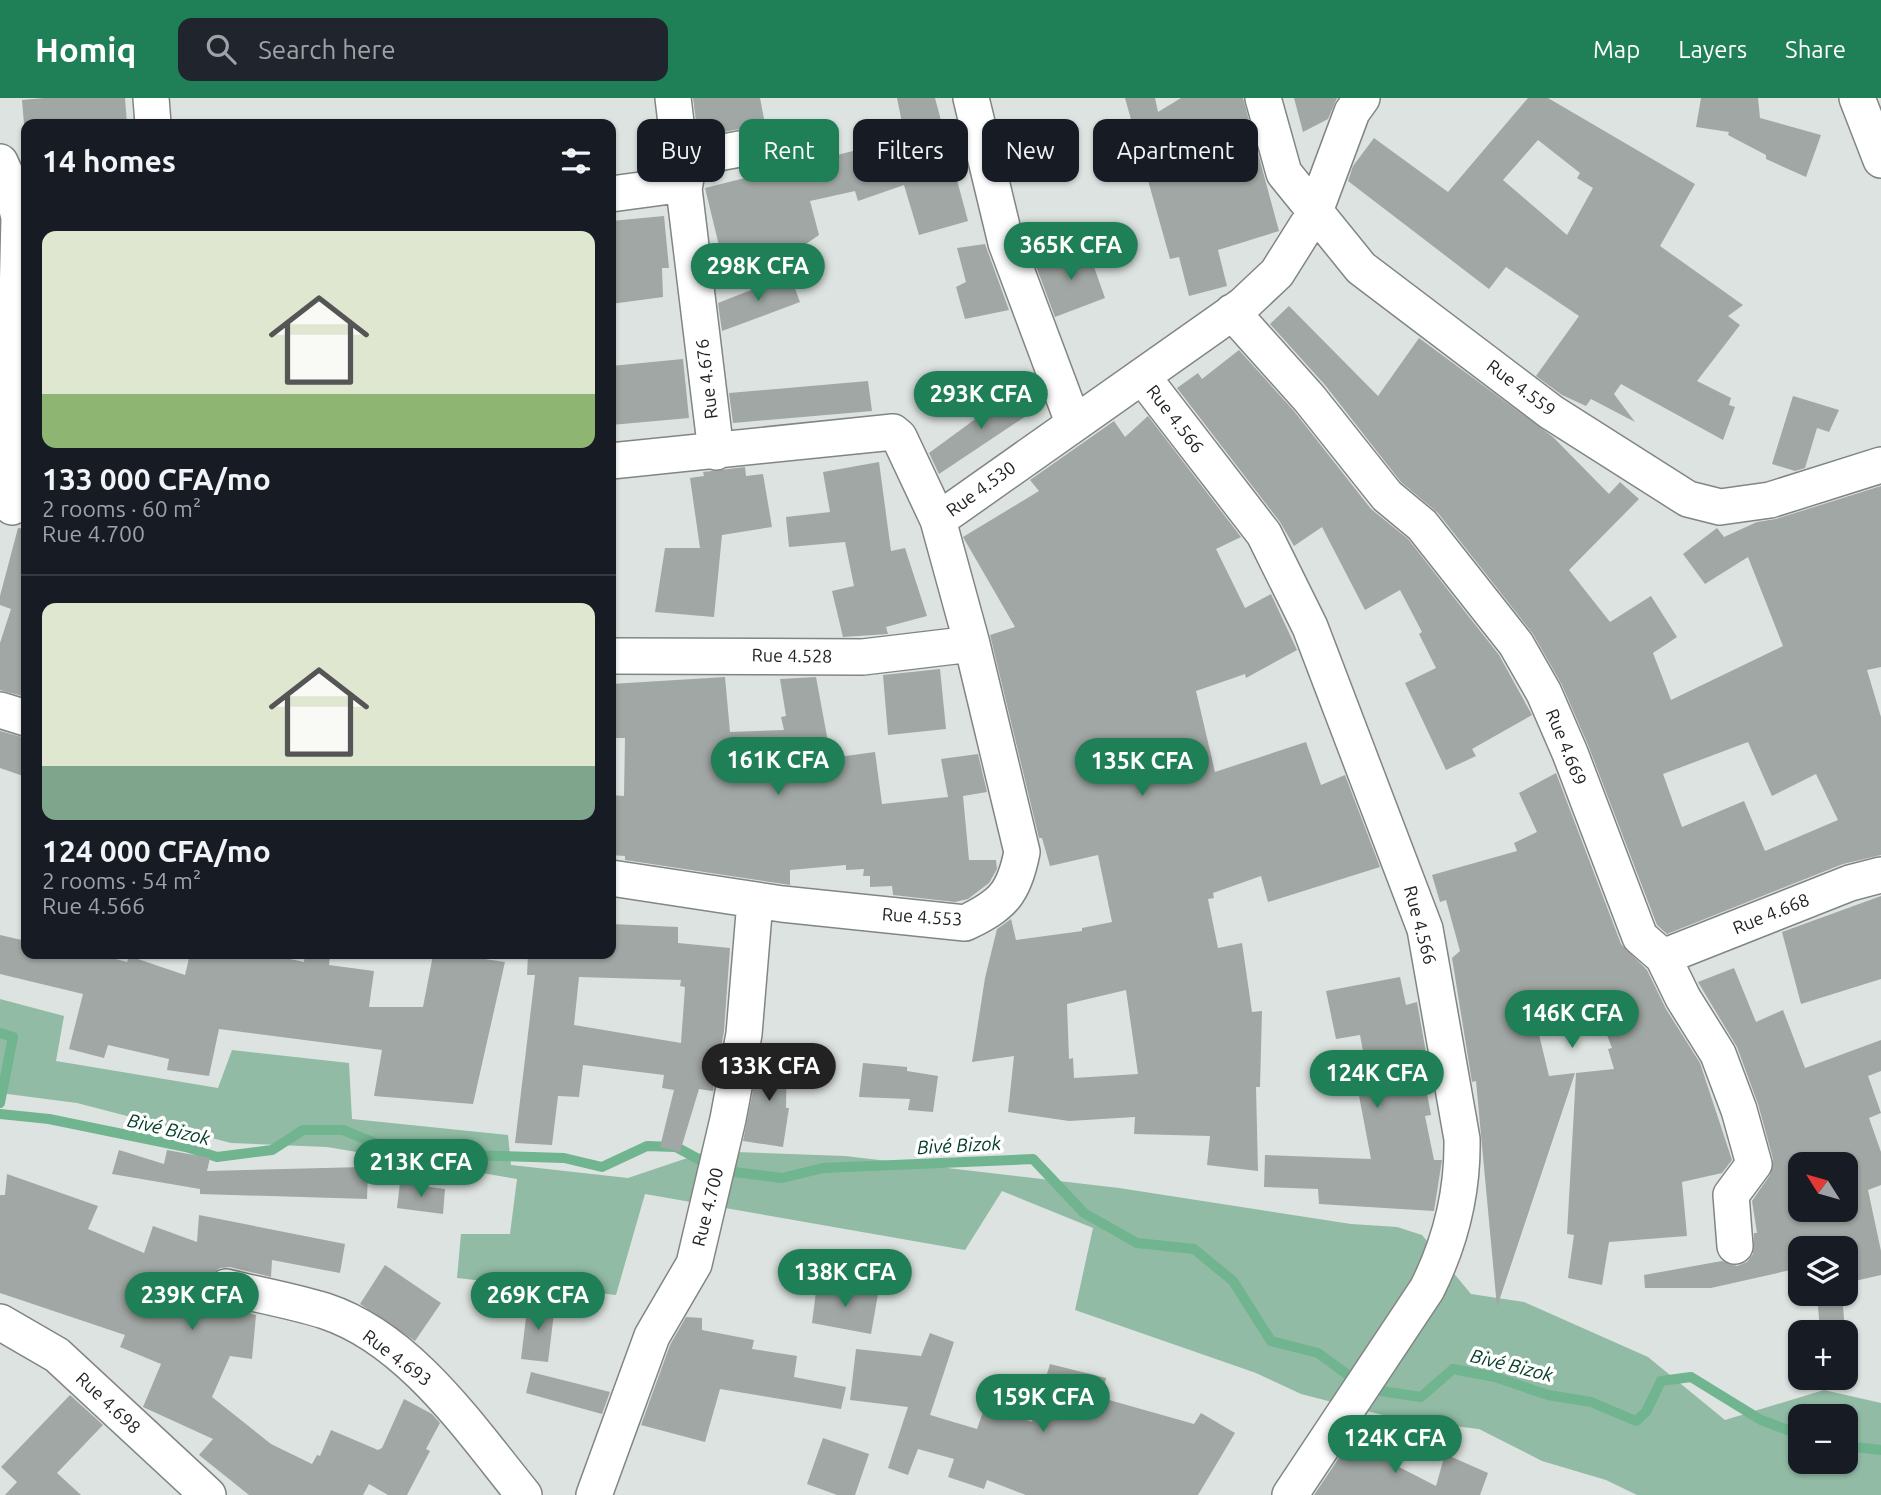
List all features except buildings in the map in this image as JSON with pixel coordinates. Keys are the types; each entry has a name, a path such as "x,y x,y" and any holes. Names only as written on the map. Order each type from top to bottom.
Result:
{"street":[{"path":"151,98 152,119"},
{"name":"Rue 4.676","path":"673,98 716,452"},
{"path":"971,98 1006,243 1069,414"},
{"name":"Rue 4.559","path":"1263,98 1284,173 1314,214 1361,268 1551,412 1688,499 1720,507 1770,499 1881,465"},
{"name":"Rue 4.530","path":"616,461 893,432 899,437 938,520 1069,414 1142,376 1232,312 1277,273 1314,214 1352,112 1362,98"},
{"path":"1857,98 1881,160"},
{"path":"616,193 685,184 686,172 694,162 707,155 739,149"},
{"path":"4,178 19,217 12,507"},
{"name":"Rue 4.669","path":"1232,312 1309,398 1387,496 1422,525 1516,644 1544,693 1570,753 1640,937 1663,957 1683,998 1718,1054 1739,1110 1754,1164 1731,1195 1735,1246"},
{"name":"Rue 4.566","path":"1142,376 1264,534 1310,627 1424,929 1462,1139 1462,1172 1445,1252 1427,1289 1290,1495"},
{"name":"Rue 4.553","path":"616,879 755,901 965,923 992,910 1016,881 1021,852 972,644 938,520"},
{"name":"Rue 4.528","path":"616,656 863,657 972,644"},
{"path":"0,710 21,716"},
{"name":"Rue 4.668","path":"1663,957 1850,883 1881,875"},
{"name":"Rue 4.700","path":"594,1495 652,1336 694,1264 728,1119 744,1034 755,901"},
{"name":"Rue 4.693","path":"226,1287 327,1312 382,1341 436,1386 524,1495"},
{"name":"Rue 4.698","path":"0,1322 57,1355 208,1495"}],"green space":[{"path":"0,999 64,1016 56,1061 218,1088 232,1050 349,1063 352,1119 508,1135 511,1165 628,1178 708,1151 845,1156 1119,1188 1351,1224 1397,1227 1422,1235 1471,1294 1524,1302 1648,1357 1725,1420 1824,1390 1881,1403 1881,1495 1637,1495 1606,1480 1542,1461 1479,1429 1402,1420 1301,1394 1256,1373 1075,1310 1093,1228 1002,1191 965,1250 645,1194 616,1295 457,1278 461,1234 510,1234 517,1179 327,1147 231,1143 77,1103 0,1093"}],"waterway":[{"path":"0,1033 13,1037 0,1103"},
{"name":"Bivé Bizok","path":"0,1114 49,1119 186,1147 217,1157 272,1150 303,1130 343,1130 399,1153 564,1158 602,1167 647,1146 676,1147 719,1170 782,1178 823,1168 1033,1159 1084,1213 1137,1243 1194,1249 1233,1281 1271,1341 1318,1353 1367,1389 1421,1397 1453,1369 1495,1377 1548,1395 1591,1402 1636,1421 1646,1412 1661,1381 1691,1377 1761,1420 1788,1430"},
{"name":"Bivé Bizok","path":"1858,1447 1881,1450"}]}
